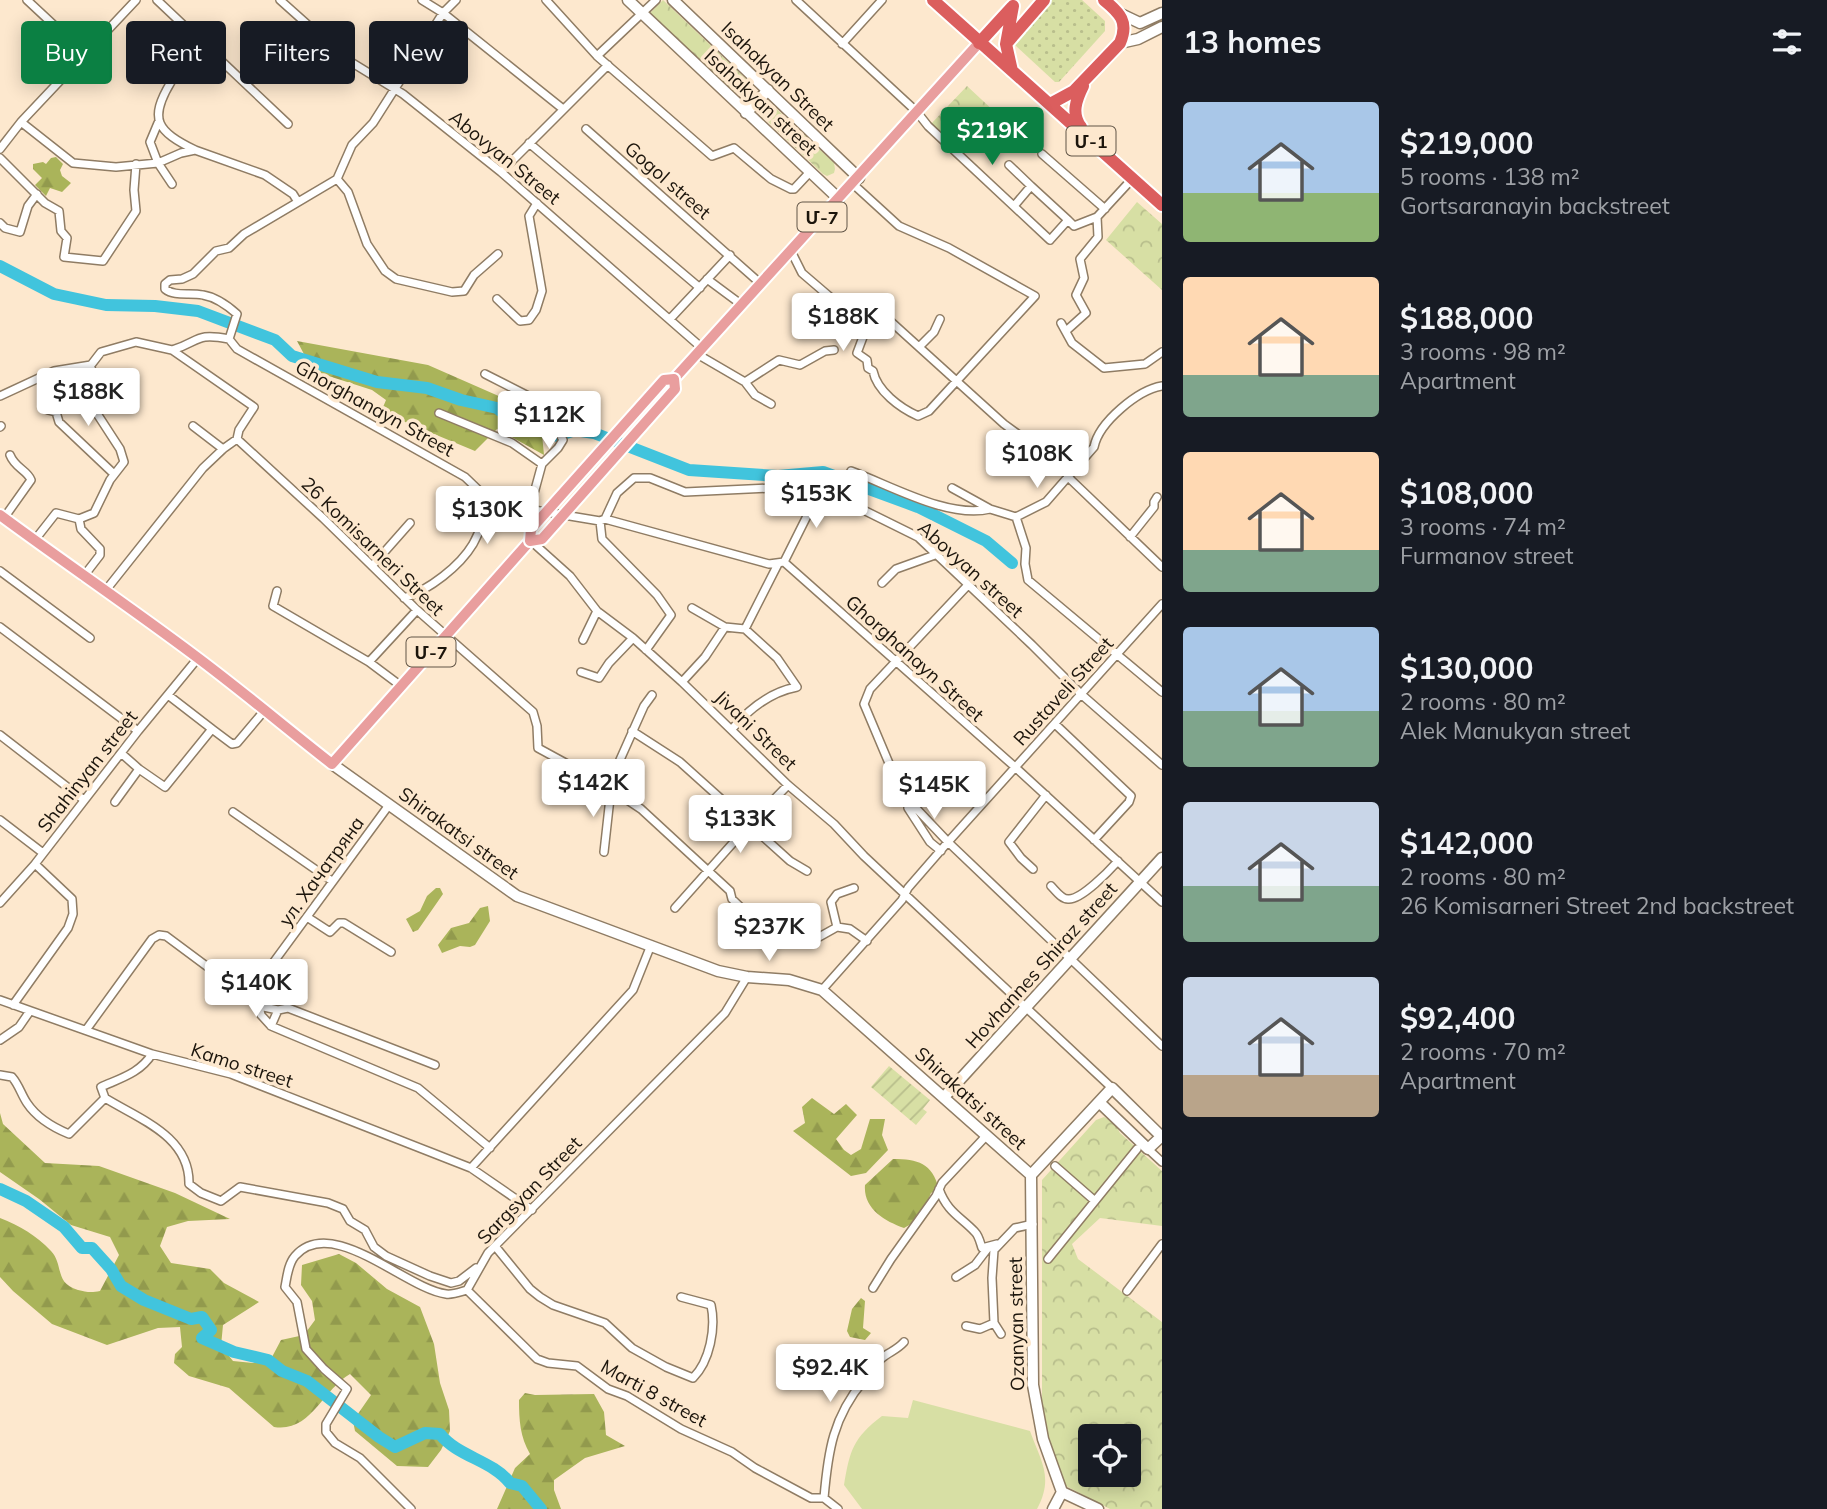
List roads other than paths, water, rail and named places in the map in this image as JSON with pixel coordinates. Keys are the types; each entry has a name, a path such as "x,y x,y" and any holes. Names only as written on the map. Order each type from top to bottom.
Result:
{"highway":[{"path":"933,0 1050,104 1074,91 1120,43 1124,32 1121,15 1104,0"},
{"path":"1006,44 1044,0"},
{"path":"979,43 1015,3"},
{"path":"1012,71 1006,44 1015,3"},
{"path":"1090,74 1079,95 1075,114 1077,122 1095,144"},
{"name":"Մ-1","path":"1050,104 1162,205"}],"main road":[{"name":"Isahakyan street","path":"628,0 839,200"},
{"name":"Isahakyan Street","path":"673,0 768,90 856,181"},
{"path":"1121,15 1140,23 1162,13"},
{"path":"1120,43 1138,39 1162,27"},
{"name":"Մ-7","path":"332,764 530,541 542,539 675,389 674,379 979,43"},
{"path":"969,54 978,50 991,53"},
{"path":"746,113 768,90"},
{"name":"Shirakatsi street","path":"2,517 198,658 332,764 517,896 718,971 747,977 789,980 822,990 945,1096 1031,1175"},
{"name":"Hovhannes Shiraz street","path":"945,1096 1162,858"},
{"path":"1031,1175 1099,1101 1112,1088 1162,1136 1149,1149 1099,1101"},
{"name":"Ozanyan street","path":"1031,1175 1033,1385 1043,1439 1062,1492"},
{"path":"1053,1509 1062,1492 1098,1509"}],"street":[{"path":"27,0 50,21"},
{"path":"112,26 136,0"},
{"path":"157,0 179,21"},
{"name":"Abovyan Street","path":"280,0 336,51 403,94 501,172 670,319 699,351 745,382 755,395 771,404"},
{"path":"422,0 443,13 563,109"},
{"path":"172,350 198,337 209,335 229,339 237,314 205,295 170,293 165,289 165,284 193,274 216,251 229,248 244,234 337,179 352,145 373,124 443,13 456,0"},
{"path":"546,0 597,56 712,156 732,148 737,149 785,188 794,189 810,173"},
{"path":"597,56 656,0"},
{"path":"796,0 1050,240 1068,220"},
{"path":"842,44 883,0"},
{"path":"501,172 608,65"},
{"path":"226,66 288,124"},
{"path":"0,149 21,122 58,84"},
{"path":"170,84 157,115 158,123 150,142 158,163 172,184"},
{"path":"21,122 73,163 116,167 158,163 195,150"},
{"path":"158,123 180,143 265,175 293,194 298,202"},
{"name":"Gogol street","path":"586,129 761,284"},
{"path":"529,143 700,288"},
{"path":"1042,154 1104,209"},
{"path":"0,158 59,211 61,231 67,238 64,257 103,261 136,211 136,164"},
{"path":"1009,165 1074,226 1097,218 1133,178"},
{"path":"337,179 348,192 368,244 385,271 396,279 452,292 464,291 474,275 498,254"},
{"path":"856,181 899,226 949,248 1035,296 929,411 918,416 901,409 884,391 867,360 857,353 863,337 879,314"},
{"path":"1014,206 1031,186"},
{"path":"0,223 5,228 20,232 28,206 37,194"},
{"path":"497,299 520,321 529,320 536,310 542,291 529,216 537,203"},
{"path":"1066,331 1086,313 1076,295 1084,278 1080,259 1098,237 1097,218"},
{"path":"791,251 803,275 851,315 861,305 888,319 1004,424 1064,468 1068,477 1162,567"},
{"path":"670,319 730,255"},
{"path":"707,279 742,305"},
{"path":"919,347 934,332 940,319"},
{"path":"1061,323 1072,343 1104,368 1144,364 1162,352"},
{"name":"Ghorghanayn Street","path":"229,339 237,349 466,477 492,503"},
{"path":"34,541 56,513 79,519 94,513 114,474 124,462 120,449 94,409 91,365 101,352 135,342 172,350 254,407 239,430 237,439 203,468 106,590"},
{"path":"745,382 779,360 800,365 825,351 834,350"},
{"path":"0,397 54,371 91,365"},
{"path":"485,374 544,404 562,440 542,464 530,508"},
{"path":"952,488 990,509 1016,517 1045,502 1094,447 1096,437 1130,399 1148,388 1162,386"},
{"path":"48,410 57,412 60,422 114,474"},
{"path":"439,413 512,443 542,464"},
{"path":"193,426 223,449"},
{"name":"26 Komisarneri Street","path":"237,439 417,610 533,712 537,726 537,748 571,766 611,780"},
{"path":"2,517 31,480 29,475 13,464 10,455"},
{"path":"850,471 935,505 990,509"},
{"name":"Abovyan street","path":"602,520 617,493 634,478 650,478 685,492 815,486 918,537 1082,695 1162,765"},
{"path":"745,629 810,510 815,486"},
{"path":"520,491 530,508"},
{"path":"1130,537 1154,507 1157,498"},
{"path":"404,598 413,595 457,563 472,545 492,503 602,520 602,539 657,595 671,615 646,650"},
{"path":"1016,517 1026,548 1024,564 1028,580 1162,692"},
{"path":"79,519 81,529 100,549 100,555 83,577"},
{"name":"Ghorghanayn Street","path":"602,520 781,563 897,662 1162,902"},
{"path":"372,566 410,523"},
{"name":"Jivani Street","path":"530,541 570,576 597,611 633,638 682,682 788,785 834,824 863,856 1112,1088"},
{"path":"882,583 896,569 935,555"},
{"path":"0,571 90,638"},
{"path":"967,586 870,689 865,698 866,712 911,803 948,842 1162,1046"},
{"path":"277,591 273,606 369,662 401,686"},
{"name":"Rustaveli Street","path":"822,990 902,900 940,851 1162,604"},
{"path":"692,608 725,627 745,629 777,659 797,687 779,690 746,713 732,729"},
{"path":"369,662 417,610"},
{"path":"583,640 597,611"},
{"path":"0,627 138,731"},
{"path":"682,682 705,657 725,627"},
{"path":"581,672 599,678 633,638"},
{"name":"Shahinyan street","path":"0,903 35,864 198,658"},
{"path":"167,695 232,744 237,743 264,711"},
{"path":"604,852 611,780 644,706 652,695"},
{"path":"1055,724 1131,796 1129,802 1094,840"},
{"path":"121,752 165,787 212,729"},
{"path":"632,731 680,762 790,861 807,871"},
{"path":"0,735 83,800"},
{"path":"115,802 139,769"},
{"path":"675,908 788,785"},
{"path":"611,789 641,809 708,870 754,920 812,941 837,927 850,929 867,941"},
{"path":"1033,869 1009,842 1046,796"},
{"name":"ул. Хачатряна","path":"248,997 389,805"},
{"path":"908,808 930,842 940,851"},
{"path":"233,812 332,881"},
{"path":"0,820 43,853"},
{"path":"1051,886 1065,899 1072,899 1118,862"},
{"path":"13,1005 68,928 73,914 72,900 35,864"},
{"path":"837,927 831,902 837,894 854,888"},
{"path":"307,917 330,932 340,923 344,923 391,952"},
{"path":"86,1030 152,939 159,935 166,936 259,1006 278,1010 288,1007 435,1065"},
{"path":"471,1168 633,990 651,945"},
{"name":"Sargsyan Street","path":"467,1290 480,1265 495,1246 725,1013 747,977"},
{"name":"Kamo street","path":"0,1000 152,1054 231,1074 471,1168 531,1210"},
{"path":"259,1006 261,1015 271,1026 418,1088 490,1148"},
{"path":"271,1026 278,1010"},
{"path":"0,1040 19,1027 30,1011"},
{"path":"152,1054 142,1067 133,1073 101,1087 105,1098 167,1135 190,1170 189,1184 201,1193 221,1201 240,1187 328,1203 343,1209 350,1221 365,1230 374,1247 386,1256 451,1283 459,1281 480,1265"},
{"path":"0,1075 12,1077 38,1116 69,1134 105,1098"},
{"path":"873,1288 939,1189 987,1135"},
{"path":"1048,1259 1137,1149"},
{"path":"1149,1149 1162,1162"},
{"path":"1055,1166 1095,1201"},
{"path":"939,1189 943,1201 964,1224 978,1234 982,1248 1004,1241"},
{"path":"1001,1334 994,1323 994,1250 1015,1228 1033,1224"},
{"path":"411,1509 360,1458 335,1443 326,1432 326,1424 347,1389 306,1349 297,1302 285,1287 288,1270 295,1256 312,1245 334,1244 358,1251 431,1290 453,1294 467,1290"},
{"path":"495,1246 530,1289 540,1297 554,1305 605,1323 632,1348 693,1378 702,1369 714,1317 711,1305 681,1297"},
{"path":"956,1278 975,1265 988,1248"},
{"path":"1127,1291 1160,1250"},
{"name":"Marti 8 street","path":"467,1290 537,1359 578,1366 608,1389 627,1396 681,1429 732,1451 755,1468 811,1498 824,1498 838,1509"},
{"path":"966,1326 980,1329 994,1323"},
{"path":"824,1498 833,1432 840,1414 856,1388 882,1358 897,1350 904,1342"}],"waterway":[{"path":"0,266 54,294 106,305 155,306 198,311 275,340 292,356 377,382 427,388 461,400 497,408 511,419 537,426 557,436 575,430 594,433 689,470 778,476 823,472 918,507 986,541 1012,563"},
{"path":"0,1189 26,1201 64,1227 82,1248 92,1248 111,1269 121,1286 144,1300 191,1319 202,1317 211,1330 202,1338 234,1352 268,1360 282,1371 307,1381 395,1447 425,1433 440,1434 447,1442 494,1469 510,1483 522,1486 541,1509"}]}
